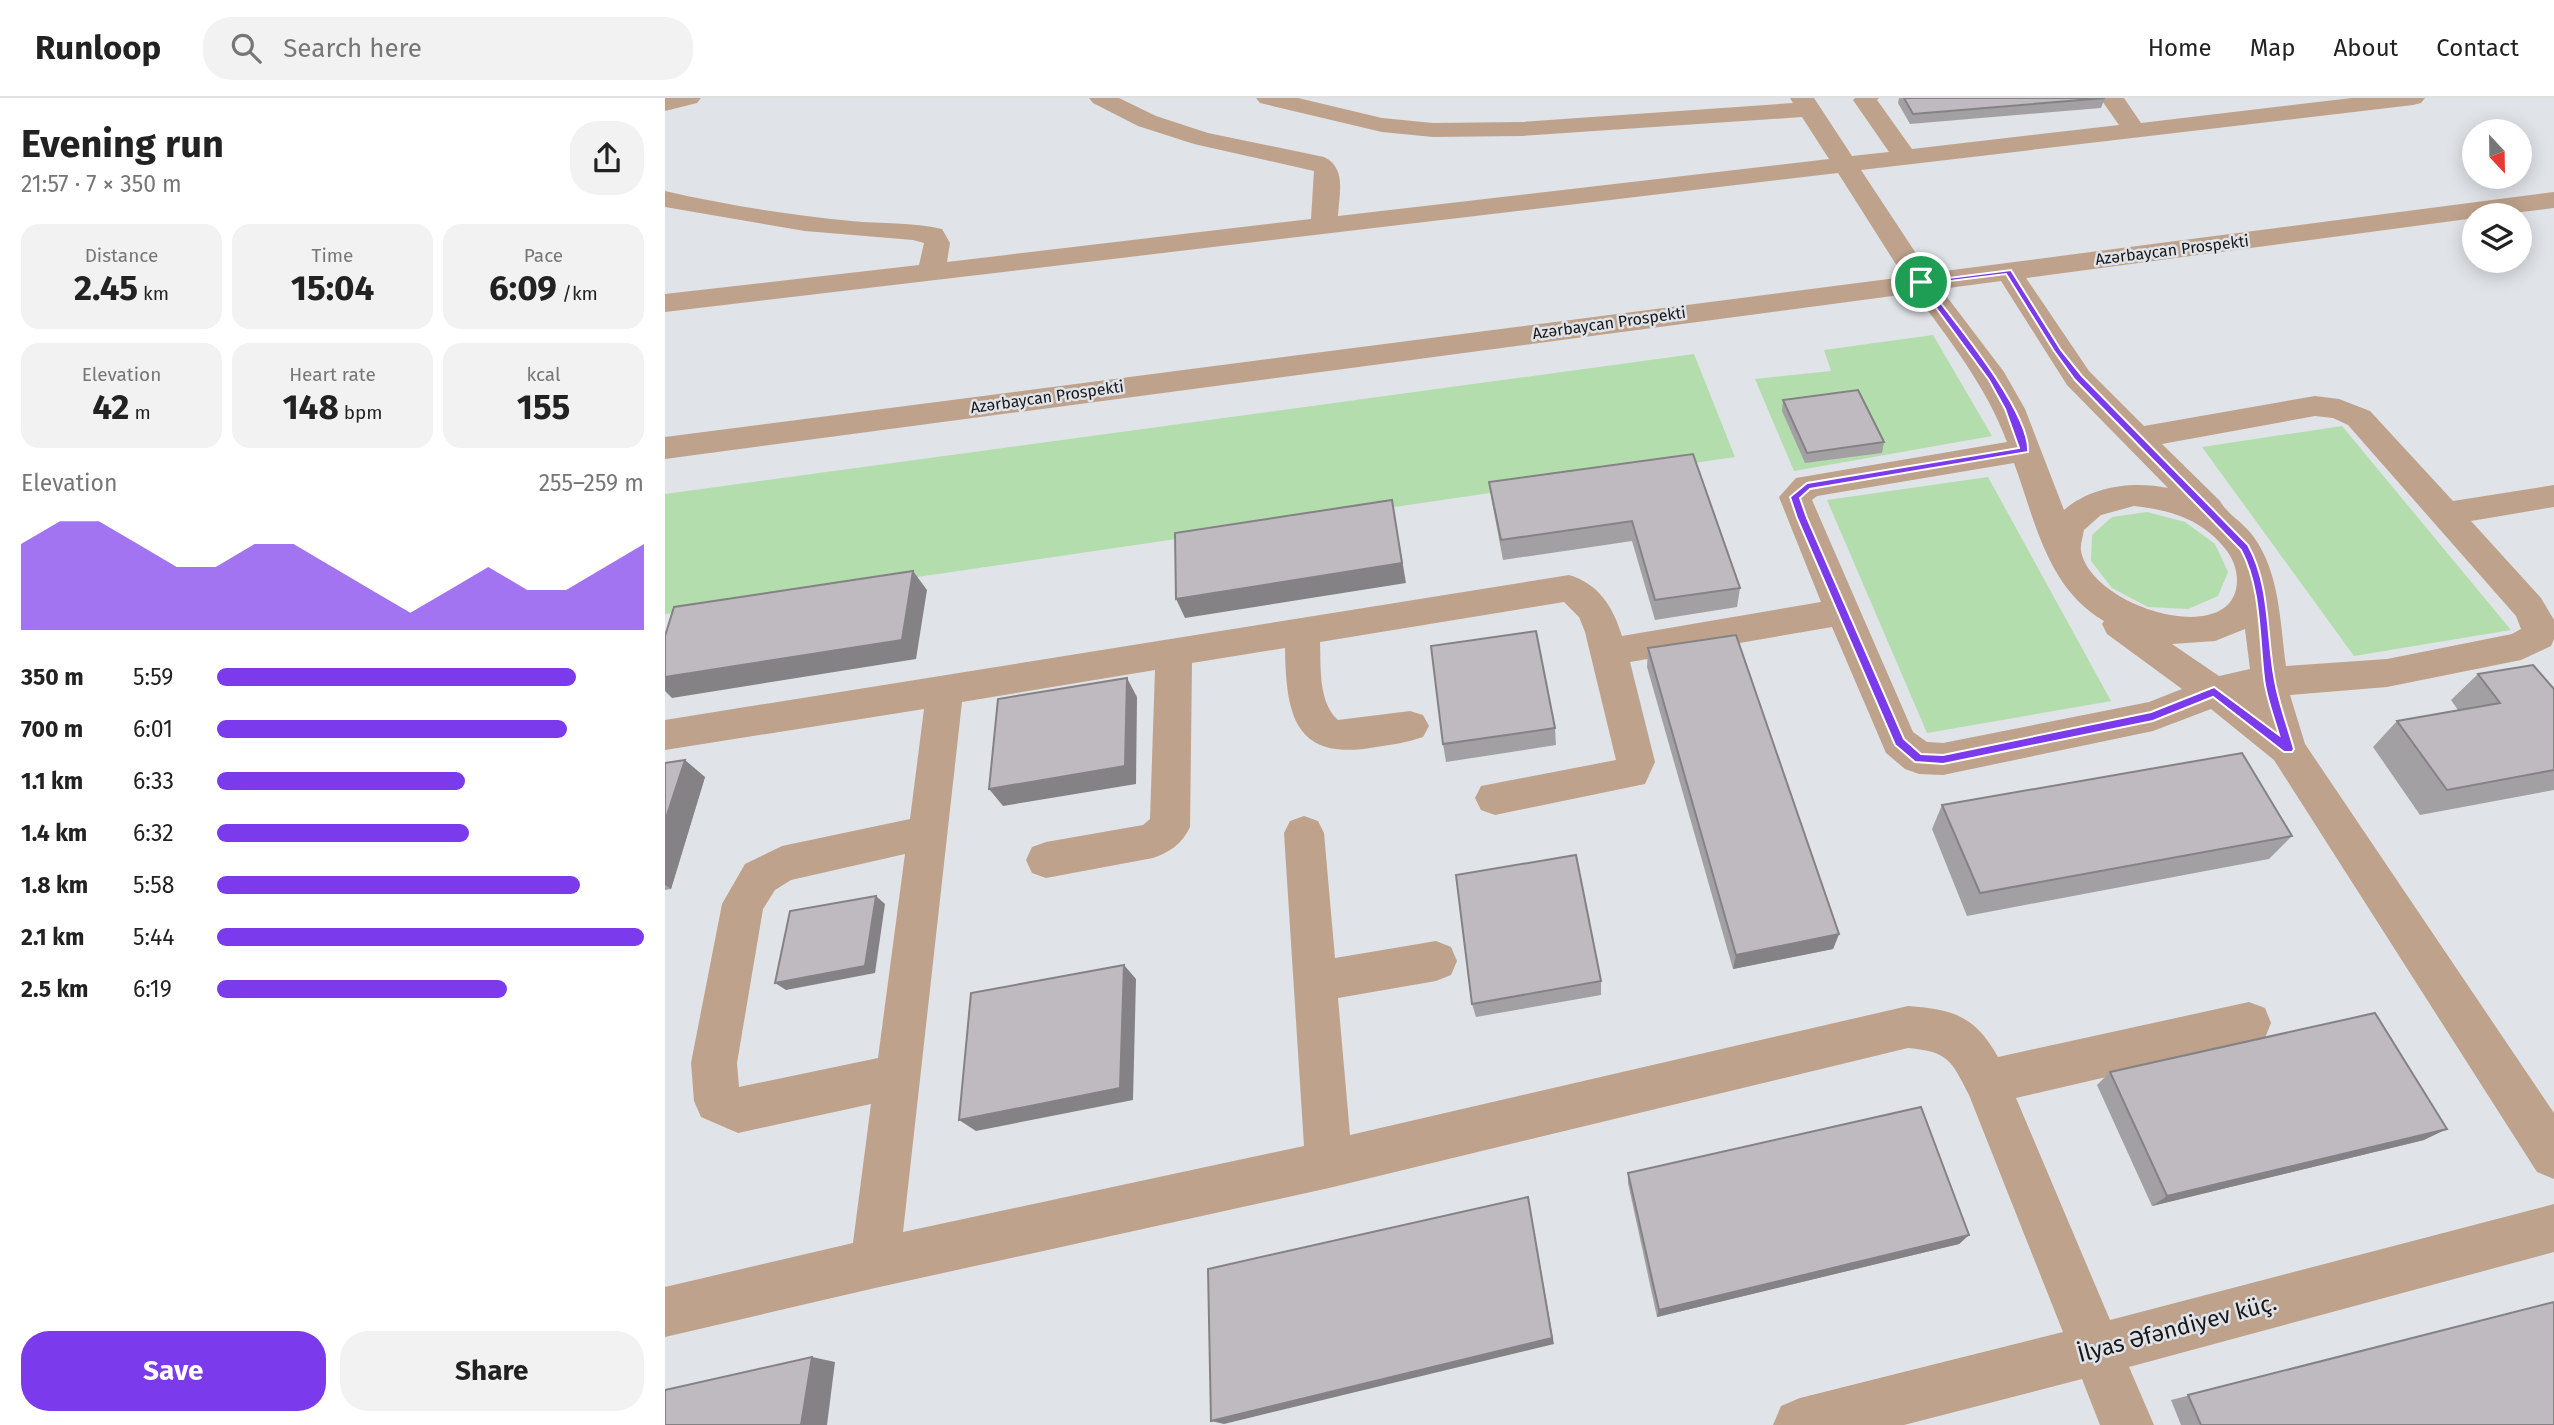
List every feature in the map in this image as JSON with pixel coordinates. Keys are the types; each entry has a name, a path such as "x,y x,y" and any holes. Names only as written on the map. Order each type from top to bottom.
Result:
{"street":[{"path":"665,104 689,98"},
{"path":"1101,98 1147,121 1203,139 1315,162 1325,167 1327,174 1324,226"},
{"path":"1268,98 1382,125 1433,130 1522,129 1805,104 1921,282 1993,379 2010,409 2068,565 2077,581 2124,627 2288,749"},
{"path":"1867,98 1865,100 1906,159"},
{"path":"2112,98 2134,130"},
{"path":"665,303 1847,167 2413,98"},
{"path":"665,199 775,221 933,235 937,243 931,271"},
{"name":"Azərbaycan Prospekti","path":"665,448 2554,200"},
{"path":"2008,271 2078,378 2232,533 2253,563 2270,681 2288,749 2554,1155"},
{"path":"2025,450 1807,486 1795,497 1899,742 1919,758 1943,759 2153,716 2214,692 2270,681 2386,673 2521,646 2538,636 2539,625 2529,607 2359,418 2339,409 2315,406 2138,438"},
{"path":"2068,565 2064,550 2065,535 2071,522 2096,502 2114,497 2155,496 2177,502 2197,509 2232,533"},
{"path":"2445,514 2554,496"},
{"path":"2090,596 2108,609 2152,628 2197,630 2235,619 2247,607 2254,594 2256,579"},
{"path":"665,735 945,692 1302,630 1569,588 1587,597 1599,619 1636,762 1631,773 1495,798"},
{"path":"1609,652 1843,612"},
{"path":"1302,630 1308,709 1318,727 1338,736 1410,726"},
{"path":"1046,860 1153,841 1170,827 1174,652"},
{"path":"875,1263 945,692"},
{"path":"898,1076 738,1110 717,1101 714,1063 743,904 760,877 782,864 928,832"},
{"path":"1304,833 1329,1164"},
{"path":"1315,982 1436,961"},
{"path":"1987,1082 2249,1023"},
{"path":"665,1312 875,1263 1329,1164 1908,1027 1944,1030 1970,1051 1987,1082 2127,1425"},
{"name":"İlyas Əfəndiyev küç.","path":"1800,1425 2554,1228"}],"green space":[{"path":"1933,335 1992,436 1794,471 1755,379 1831,371 1824,350"},
{"path":"1694,354 1735,457 665,614 665,494"},
{"path":"2342,426 2511,630 2354,656 2202,447"},
{"path":"1988,477 2111,701 1927,733 1827,500"},
{"path":"2147,512 2185,522 2215,544 2228,572 2218,596 2188,609 2148,607 2112,588 2091,561 2092,535 2112,517"}],"building":[{"path":"1904,98 2105,98 1913,114"},
{"path":"1858,390 1884,442 1807,453 1783,400"},
{"path":"1693,454 1740,588 1655,600 1632,521 1501,540 1489,482"},
{"path":"1392,500 1402,563 1176,599 1175,533"},
{"path":"913,571 902,640 665,677 665,636 674,607"},
{"path":"1536,631 1555,728 1443,744 1431,646"},
{"path":"1736,635 1839,934 1736,955 1648,648"},
{"path":"2533,665 2554,689 2554,770 2447,790 2397,721 2500,703 2478,674"},
{"path":"1127,678 1125,766 989,789 998,699"},
{"path":"2242,753 2292,836 1980,893 1942,805"},
{"path":"685,760 665,821 665,763"},
{"path":"1576,855 1601,981 1472,1004 1456,875"},
{"path":"876,896 865,966 775,983 790,911"},
{"path":"1124,965 1120,1088 959,1120 971,993"},
{"path":"2375,1013 2447,1129 2167,1196 2110,1072"},
{"path":"1921,1107 1969,1235 1659,1310 1628,1173"},
{"path":"1528,1197 1552,1338 1211,1421 1208,1269"},
{"path":"2554,1302 2554,1425 2201,1425 2188,1395"},
{"path":"812,1357 801,1425 665,1425 665,1390"}],"route":[{"path":"2008,271 2078,378 2245,547 2253,563 2272,696 2288,749 2241,710 2214,692 2153,716 1943,759 1919,758 1899,742 1795,497 1807,486 2025,450 2010,409 1993,379 1921,282 2008,271"}]}
